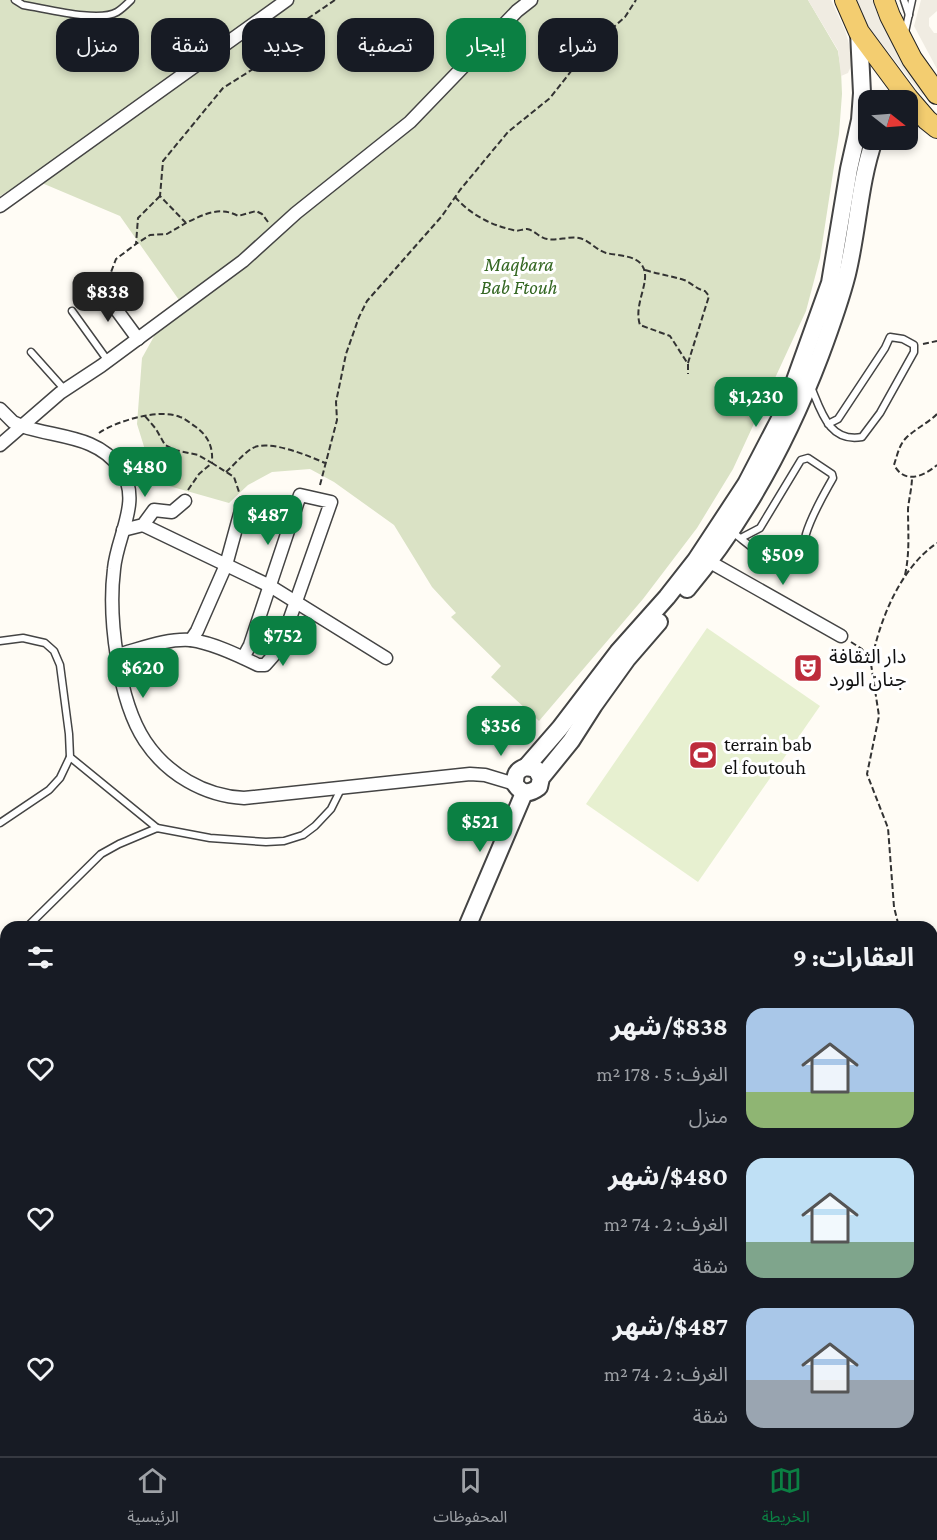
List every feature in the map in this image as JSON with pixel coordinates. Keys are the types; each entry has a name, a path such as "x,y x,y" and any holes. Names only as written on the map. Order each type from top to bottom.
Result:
{"main road":[{"path":"845,0 859,32 895,81 932,124"},
{"path":"884,0 912,59 937,94"}],"street":[{"path":"0,206 287,0"},
{"path":"0,445 65,390 243,261 275,232 410,122 517,11 531,0"},
{"path":"790,413 830,283 849,169 860,120 862,93 859,32"},
{"path":"918,116 932,124"},
{"path":"0,409 22,426 87,442 113,460 121,469 127,482 130,499 113,570 113,616 117,655 130,708 144,739 168,767 196,786 224,796 244,798 262,798 470,774 522,778 536,769 541,778 571,741 627,659 710,562 731,531 746,484 809,383 847,275 871,150"},
{"path":"102,290 138,339"},
{"path":"117,655 161,643 191,640 258,665 265,665 282,641 332,502 300,495 250,645 243,658"},
{"path":"123,530 143,525 154,510 172,512 185,501"},
{"path":"191,640 197,632 225,565 243,503"},
{"path":"143,525 270,586 386,658"},
{"path":"469,921 522,778 618,652 667,597 696,560 731,531"},
{"path":"710,562 841,636"}],"lane":[{"path":"15,0 23,4 92,16 117,13 131,0"},
{"path":"904,0 909,16"},
{"path":"903,39 912,0"},
{"path":"72,311 108,361"},
{"path":"809,383 825,421 828,424 836,431 852,439 862,437 880,413 914,352 914,345 903,339 890,337 838,418 828,424"},
{"path":"32,352 65,390"},
{"path":"808,458 832,474 833,478 805,537 807,547 805,561 798,569 788,568 752,548 731,531 760,528 801,460 808,458"},
{"path":"0,641 23,638 36,640 45,643 54,651 60,665 70,757 60,778 49,790 0,824"},
{"path":"70,757 157,828 210,838 266,842 284,841 303,835 331,809 342,787"},
{"path":"33,921 101,854 118,844 157,828"}],"path":[{"path":"136,244 138,218 160,196 163,161 223,88 261,64 287,43 294,28 335,0"},
{"path":"316,498 337,420 336,402 346,354 359,317 367,302 442,216 454,197 508,132 550,98 587,51 625,17 636,0"},
{"path":"160,196 186,223"},
{"path":"454,197 468,211 516,231 527,229 547,239 577,237 604,253 640,261 645,270 645,282 637,315 640,325 670,336 687,364"},
{"path":"102,290 112,273 116,259 136,244 150,235 167,234 186,223 218,210 229,211 238,216 255,211 262,214 275,232"},
{"path":"645,270 672,279 685,280 697,290 705,291 709,296 687,364 688,374"},
{"path":"914,345 937,341"},
{"path":"87,442 103,430 130,419 163,413 179,416 206,435 213,450 212,463 188,487 185,501"},
{"path":"937,414 906,438 900,447 894,465 897,470 912,477 923,476 937,465"},
{"path":"145,416 165,445 175,450 198,455 234,477 243,503"},
{"path":"226,472 251,448 262,444 302,453 325,463"},
{"path":"905,576 909,555 908,508 912,477"},
{"path":"898,921 894,907 888,828 867,774 879,716 871,664 875,643 886,611 905,576 937,543"},
{"path":"841,636 862,650 871,664"}],"green space":[{"name":"Maqbara Bab Ftouh","path":"0,0 808,0 838,51 842,94 839,134 820,258 806,311 733,469 697,528 643,599 539,721 491,677 501,666 451,617 456,613 432,587 394,525 334,482 310,469 272,472 248,485 229,503 155,482 137,424 142,358 157,331 186,310 120,216 30,178 0,196"},
{"name":"terrain bab el foutouh","path":"707,628 820,706 698,882 586,804"}],"shaded area":[{"path":"808,0 831,0 845,30 851,51 851,66 848,73 841,76 838,50"},
{"path":"856,0 877,0 926,92 922,95 867,25"},
{"path":"921,0 937,0 937,11 929,18 929,26 934,33 937,33 937,69 914,26"}],"place":[{"name":"دار الثقافة جنان الورد","path":"808,668"},
{"name":"terrain bab el foutouh","path":"703,755"}]}
